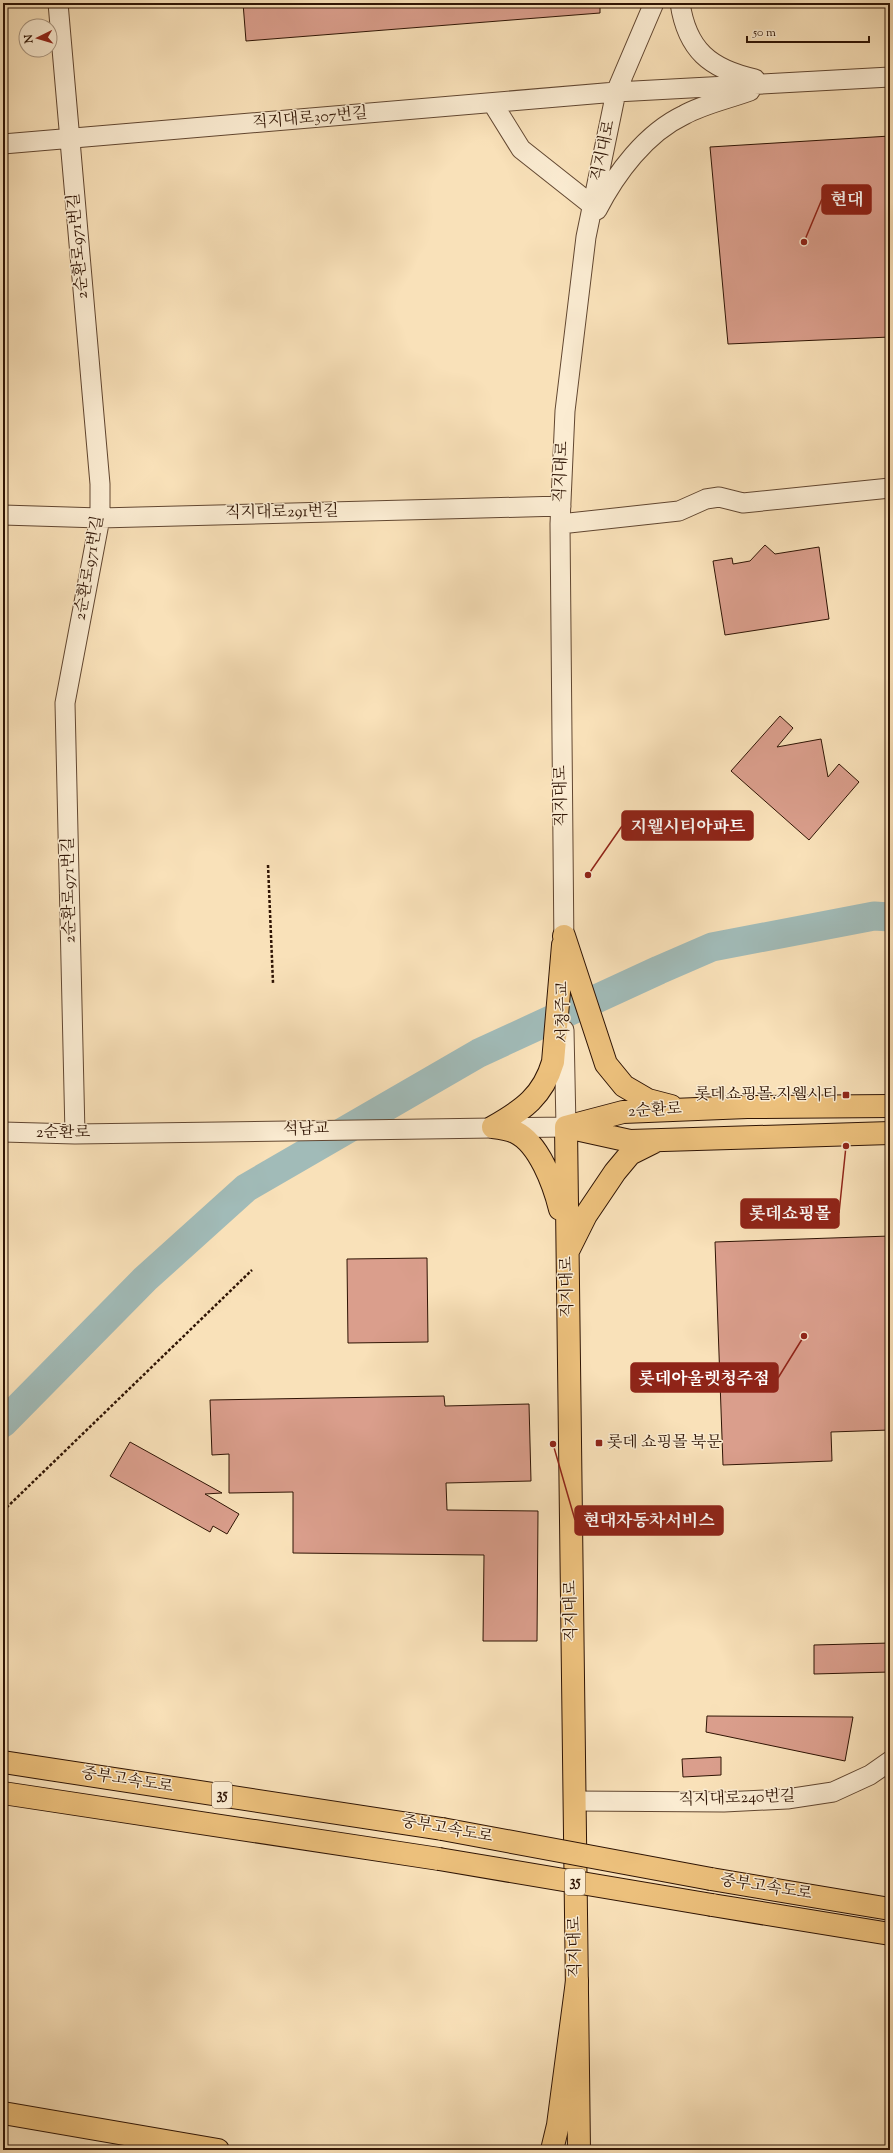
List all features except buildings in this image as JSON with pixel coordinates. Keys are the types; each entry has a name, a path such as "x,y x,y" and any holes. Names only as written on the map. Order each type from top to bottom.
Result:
{"main road":[{"path":"563,948 580,983 606,1064 624,1086 648,1100 685,1110"},
{"path":"491,1127 513,1116 538,1094 548,1079 559,1067 563,948"},
{"name":"2순환로","path":"566,1127 623,1112 890,1106"},
{"path":"491,1127 510,1130 523,1136 539,1157 557,1197 567,1253"},
{"name":"2순환로","path":"566,1127 630,1141 890,1133"},
{"name":"직지대로","path":"566,1127 579,2150"},
{"path":"567,1253 586,1215 615,1172 630,1154 658,1140"},
{"name":"중부고속도로","path":"3,1762 442,1828 711,1879 890,1908"},
{"name":"중부고속도로","path":"3,1793 438,1859 890,1934"},
{"path":"552,2150 558,2125 577,1981"},
{"path":"3,2113 218,2150"},
{"path":"3,2127 26,2116"}],"street":[{"name":"2순환로971번길","path":"58,3 100,484 100,518 65,703 75,1134"},
{"name":"직지대로","path":"563,948 560,515 565,411 586,237 616,92 654,3"},
{"path":"680,3 686,29 700,54 730,73 772,83"},
{"name":"직지대로307번길","path":"3,144 69,140 493,104 616,92 890,77"},
{"path":"586,237 601,202 623,168 648,140 683,115 772,83"},
{"path":"493,104 521,149 593,206"},
{"name":"직지대로291번길","path":"3,515 100,518 560,515 679,511 706,499 719,497 743,503 890,488"},
{"name":"직지대로","path":"559,1067 566,1127"},
{"name":"2순환로","path":"491,1127 566,1127"},
{"name":"석남교","path":"123,1132 491,1127"},
{"name":"2순환로","path":"3,1132 75,1134 123,1132"},
{"name":"직지대로240번길","path":"574,1801 724,1802 787,1799 833,1792 870,1775 890,1760"}],"path":[{"path":"268,865 273,983"},
{"path":"3,1511 252,1270"}],"waterway":[{"path":"3,1423 145,1279 246,1188 479,1053 712,947 874,916 890,917"}],"place":[{"name":"현대","path":"804,242"},
{"name":"지웰시티아파트","path":"588,875"},
{"name":"롯데쇼핑몰.지웰시티","path":"846,1095"},
{"name":"롯데쇼핑몰","path":"846,1146"},
{"name":"롯데아울렛청주점","path":"804,1336"},
{"name":"롯데 쇼핑몰 북문","path":"599,1443"},
{"name":"현대자동차서비스","path":"553,1444"}]}
